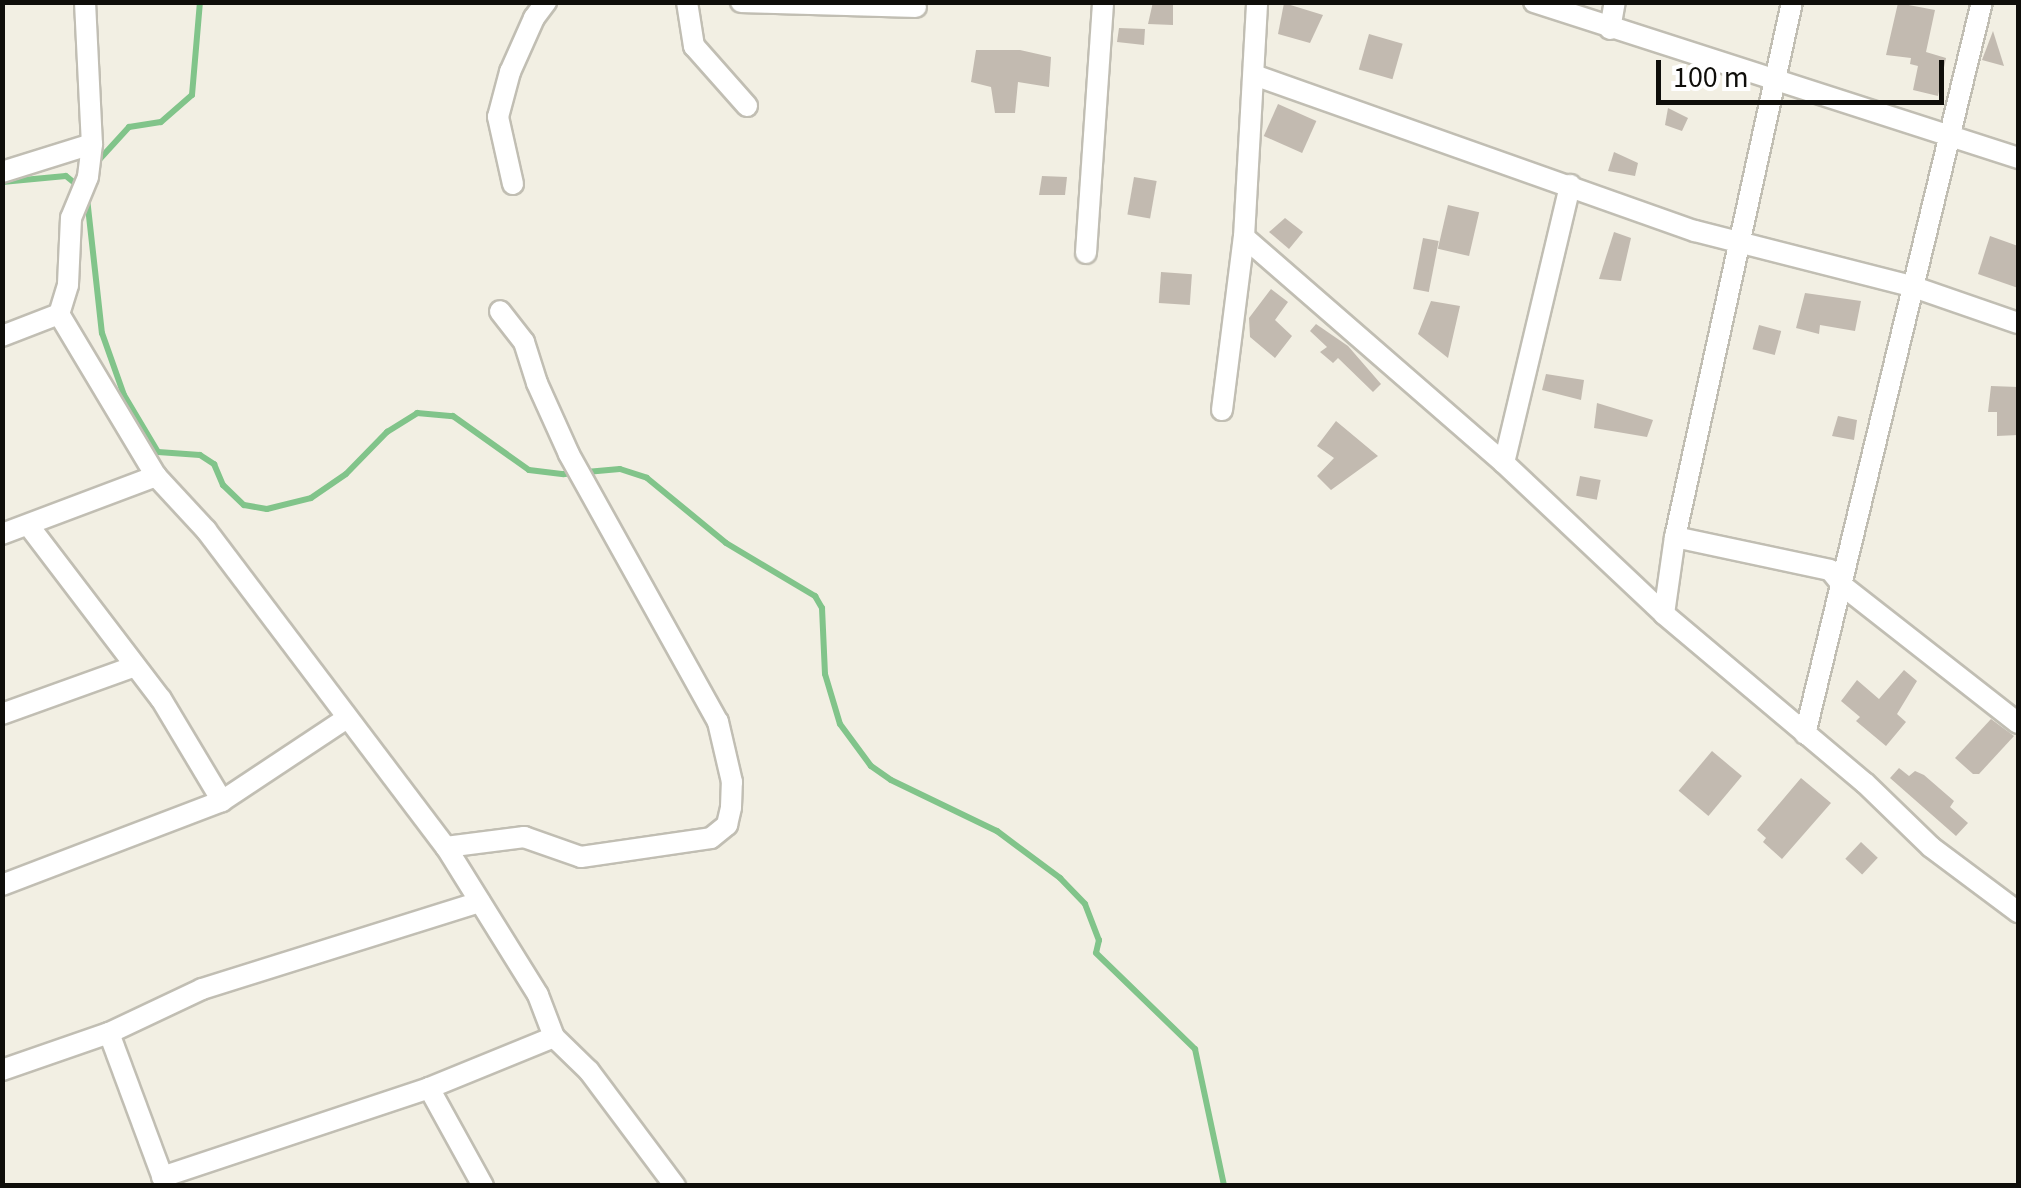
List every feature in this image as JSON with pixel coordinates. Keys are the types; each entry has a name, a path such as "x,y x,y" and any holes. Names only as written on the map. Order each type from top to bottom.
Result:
{"street":[{"path":"85,2 92,144 88,177 70,218 68,285 59,314 156,476 206,530 446,848 538,995 554,1037 589,1071 675,1186"},
{"path":"513,184 498,117 510,72 546,2"},
{"path":"686,2 694,46 747,106"},
{"path":"740,2 916,7"},
{"path":"1086,253 1103,2"},
{"path":"1222,410 1244,236 1257,2"},
{"path":"1534,2 2018,158"},
{"path":"1610,29 1616,2"},
{"path":"1664,614 1675,536 1792,2"},
{"path":"1805,734 1982,2"},
{"path":"1254,75 1737,244 1911,286 2018,323"},
{"path":"2,172 92,144"},
{"path":"1504,463 1570,185"},
{"path":"1244,236 1504,463 1664,614 1865,783 1930,848 2018,912"},
{"path":"446,848 524,837 581,857 711,838 727,825 732,807 732,782 718,722 569,454 537,384 524,342 500,311"},
{"path":"2,336 59,314"},
{"path":"2,534 156,476"},
{"path":"29,526 188,740 222,801"},
{"path":"1675,536 1830,570 1842,586 2018,723"},
{"path":"2,714 136,666"},
{"path":"2,885 222,801 347,718"},
{"path":"2,1070 110,1033 202,990 480,902"},
{"path":"110,1033 164,1181 428,1088 554,1037"},
{"path":"428,1088 483,1186"}],"building":[{"path":"1153,2 1173,2 1173,25 1148,24"},
{"path":"1284,3 1323,15 1310,43 1278,34"},
{"path":"1898,3 1935,10 1926,52 1946,58 1938,96 1913,90 1918,66 1910,64 1911,58 1886,55"},
{"path":"1119,28 1145,29 1144,45 1117,42"},
{"path":"1993,31 2004,66 1982,60"},
{"path":"1369,34 1403,44 1392,79 1359,70"},
{"path":"976,50 1020,50 1051,57 1049,87 1018,82 1015,113 995,113 991,87 971,82"},
{"path":"1278,104 1316,121 1302,153 1264,136"},
{"path":"1668,108 1688,118 1682,131 1665,125"},
{"path":"1614,152 1638,163 1635,176 1608,171"},
{"path":"1042,176 1067,177 1065,195 1039,195"},
{"path":"1134,177 1157,181 1150,218 1127,214"},
{"path":"1448,205 1479,212 1469,256 1438,249"},
{"path":"1285,218 1303,232 1289,249 1269,232"},
{"path":"1614,232 1631,238 1621,281 1599,279"},
{"path":"1990,236 2018,246 2018,288 1978,274"},
{"path":"1423,238 1439,241 1429,292 1413,289"},
{"path":"1161,272 1192,274 1190,305 1159,303"},
{"path":"1271,289 1288,302 1275,320 1292,336 1275,358 1250,337 1249,318"},
{"path":"1805,293 1861,301 1855,331 1820,325 1819,334 1796,328"},
{"path":"1431,301 1460,306 1448,358 1418,334"},
{"path":"1316,324 1348,346 1381,384 1373,392 1338,358 1333,363 1320,352 1327,347 1310,331"},
{"path":"1759,325 1781,331 1775,355 1753,349"},
{"path":"1546,374 1584,380 1581,400 1542,390"},
{"path":"1991,386 2018,387 2018,435 1997,436 1997,412 1988,412"},
{"path":"1597,403 1653,420 1647,437 1594,428"},
{"path":"1838,416 1857,420 1854,440 1832,436"},
{"path":"1336,421 1378,456 1331,490 1317,476 1334,458 1317,446"},
{"path":"1580,476 1601,480 1597,500 1576,496"},
{"path":"1904,670 1917,681 1897,714 1906,722 1886,746 1856,721 1860,717 1841,701 1857,680 1879,699"},
{"path":"1991,719 2014,736 1979,774 1973,774 1955,758"},
{"path":"1712,751 1742,776 1708,816 1679,791"},
{"path":"1899,768 1909,776 1915,771 1924,775 1954,801 1950,807 1968,823 1956,836 1890,778"},
{"path":"1801,778 1831,803 1782,859 1763,842 1766,838 1757,830"},
{"path":"1861,842 1878,858 1862,875 1845,859"}],"waterway":[{"path":"98,161 129,127 161,122 192,95 200,2"},
{"path":"2,182 66,176 81,188"},
{"path":"87,198 102,333 124,395 158,452 200,455 214,464 223,485 244,505 267,509 311,498 346,474 387,432 417,413 453,416 529,470 564,474 620,469 647,478 726,543 815,596 822,608 825,674 840,724 871,766 891,780 997,831 1060,878 1085,904 1099,940 1096,953 1195,1049 1224,1186"}]}
